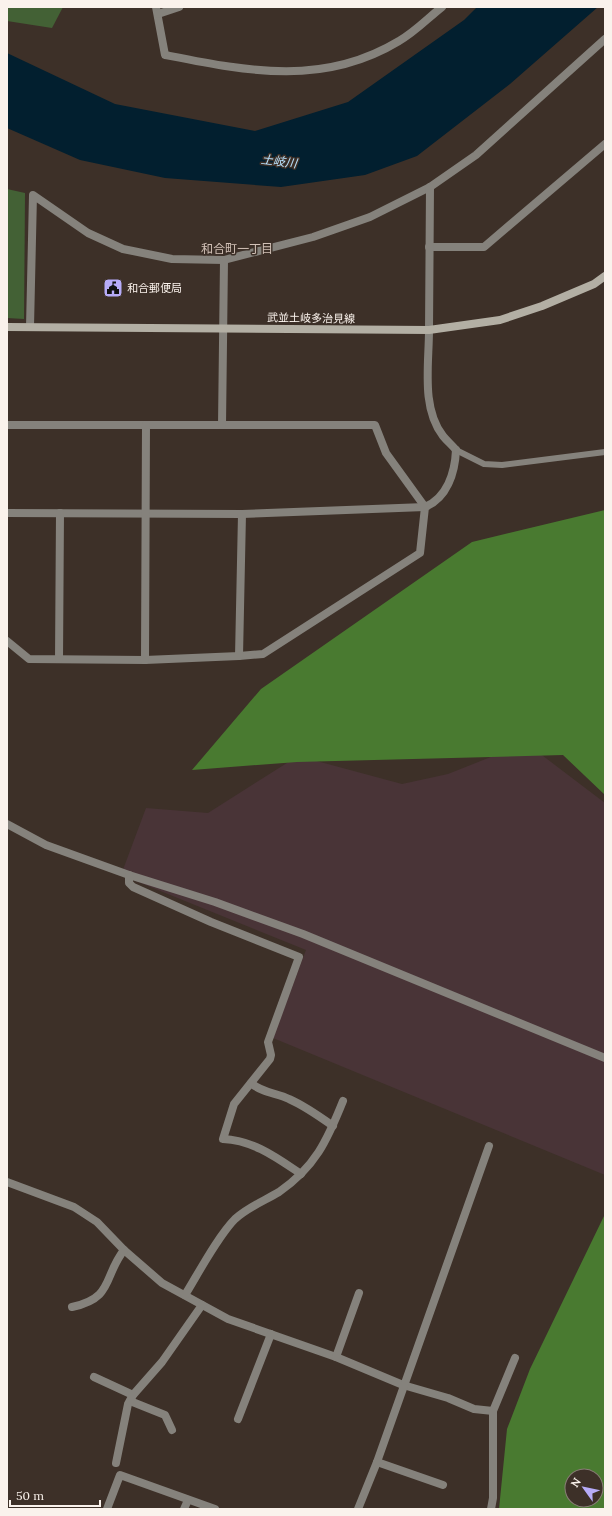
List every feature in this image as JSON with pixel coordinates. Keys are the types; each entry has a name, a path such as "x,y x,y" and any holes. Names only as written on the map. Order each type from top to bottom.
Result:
{"main road":[{"name":"武並土岐多治見線","path":"7,327 225,327 429,330 500,320 549,303 594,284 605,276"}],"street":[{"path":"179,7 157,10 165,56 241,70 306,72 355,63 400,41 442,7"},
{"path":"30,327 33,195 88,233 123,249 172,259 224,260 313,237 363,220 430,187 476,155 605,39"},
{"path":"429,247 484,247 605,144"},
{"path":"7,513 242,514 425,507 435,503 449,483 455,466 456,450 443,436 434,420 428,401 430,187"},
{"path":"222,425 225,327 224,260"},
{"path":"7,425 375,425 386,453 425,507 420,553 263,654 145,660 29,659 7,641"},
{"path":"145,660 146,425"},
{"path":"59,659 60,513"},
{"path":"239,656 242,514"},
{"path":"7,824 46,845 129,875 215,902 303,934 605,1058"},
{"path":"129,875 129,883 133,887 211,922 299,957 268,1042 271,1055 270,1059 230,1111 223,1138 235,1139 255,1146 301,1174"},
{"path":"251,1083 257,1088 289,1098 320,1116 333,1126"},
{"path":"185,1295 234,1220 248,1208 280,1191 301,1174 319,1153 333,1126 342,1101"},
{"path":"358,1509 377,1462 403,1385 489,1146"},
{"path":"7,1182 74,1207 97,1222 124,1250 162,1283 228,1319 336,1357 403,1385 448,1398 474,1409 493,1411"},
{"path":"72,1307 94,1300 102,1293 124,1250"},
{"path":"336,1357 359,1293"},
{"path":"116,1464 131,1398 162,1362 202,1305"},
{"path":"238,1419 271,1334"},
{"path":"491,1509 493,1498 493,1411 515,1358"},
{"path":"94,1377 164,1415 172,1430"},
{"path":"377,1462 443,1485"},
{"path":"107,1509 120,1475 215,1509"},
{"path":"184,1509 188,1500"}],"lane":[{"path":"456,450 484,464 502,465 605,452"}],"shaded area":[{"path":"526,743 605,803 605,1175 273,1038 306,950 121,875 146,808 208,813 298,756 402,784 448,774"}],"green space":[{"path":"7,7 63,7 52,28 7,21"},
{"path":"7,189 25,193 24,319 7,318"},
{"path":"605,510 605,795 563,755 297,762 192,770 261,689 472,542"},
{"path":"605,1214 605,1509 499,1509 507,1429 530,1369"}],"water":[{"name":"土岐川","path":"477,7 598,7 510,84 417,156 365,175 281,187 165,178 80,160 7,128 7,53 115,104 255,131 348,102 464,20"}],"place":[{"name":"和合郵便局","path":"113,288"}],"district":[{"name":"和合町一丁目","path":"237,248"}]}
